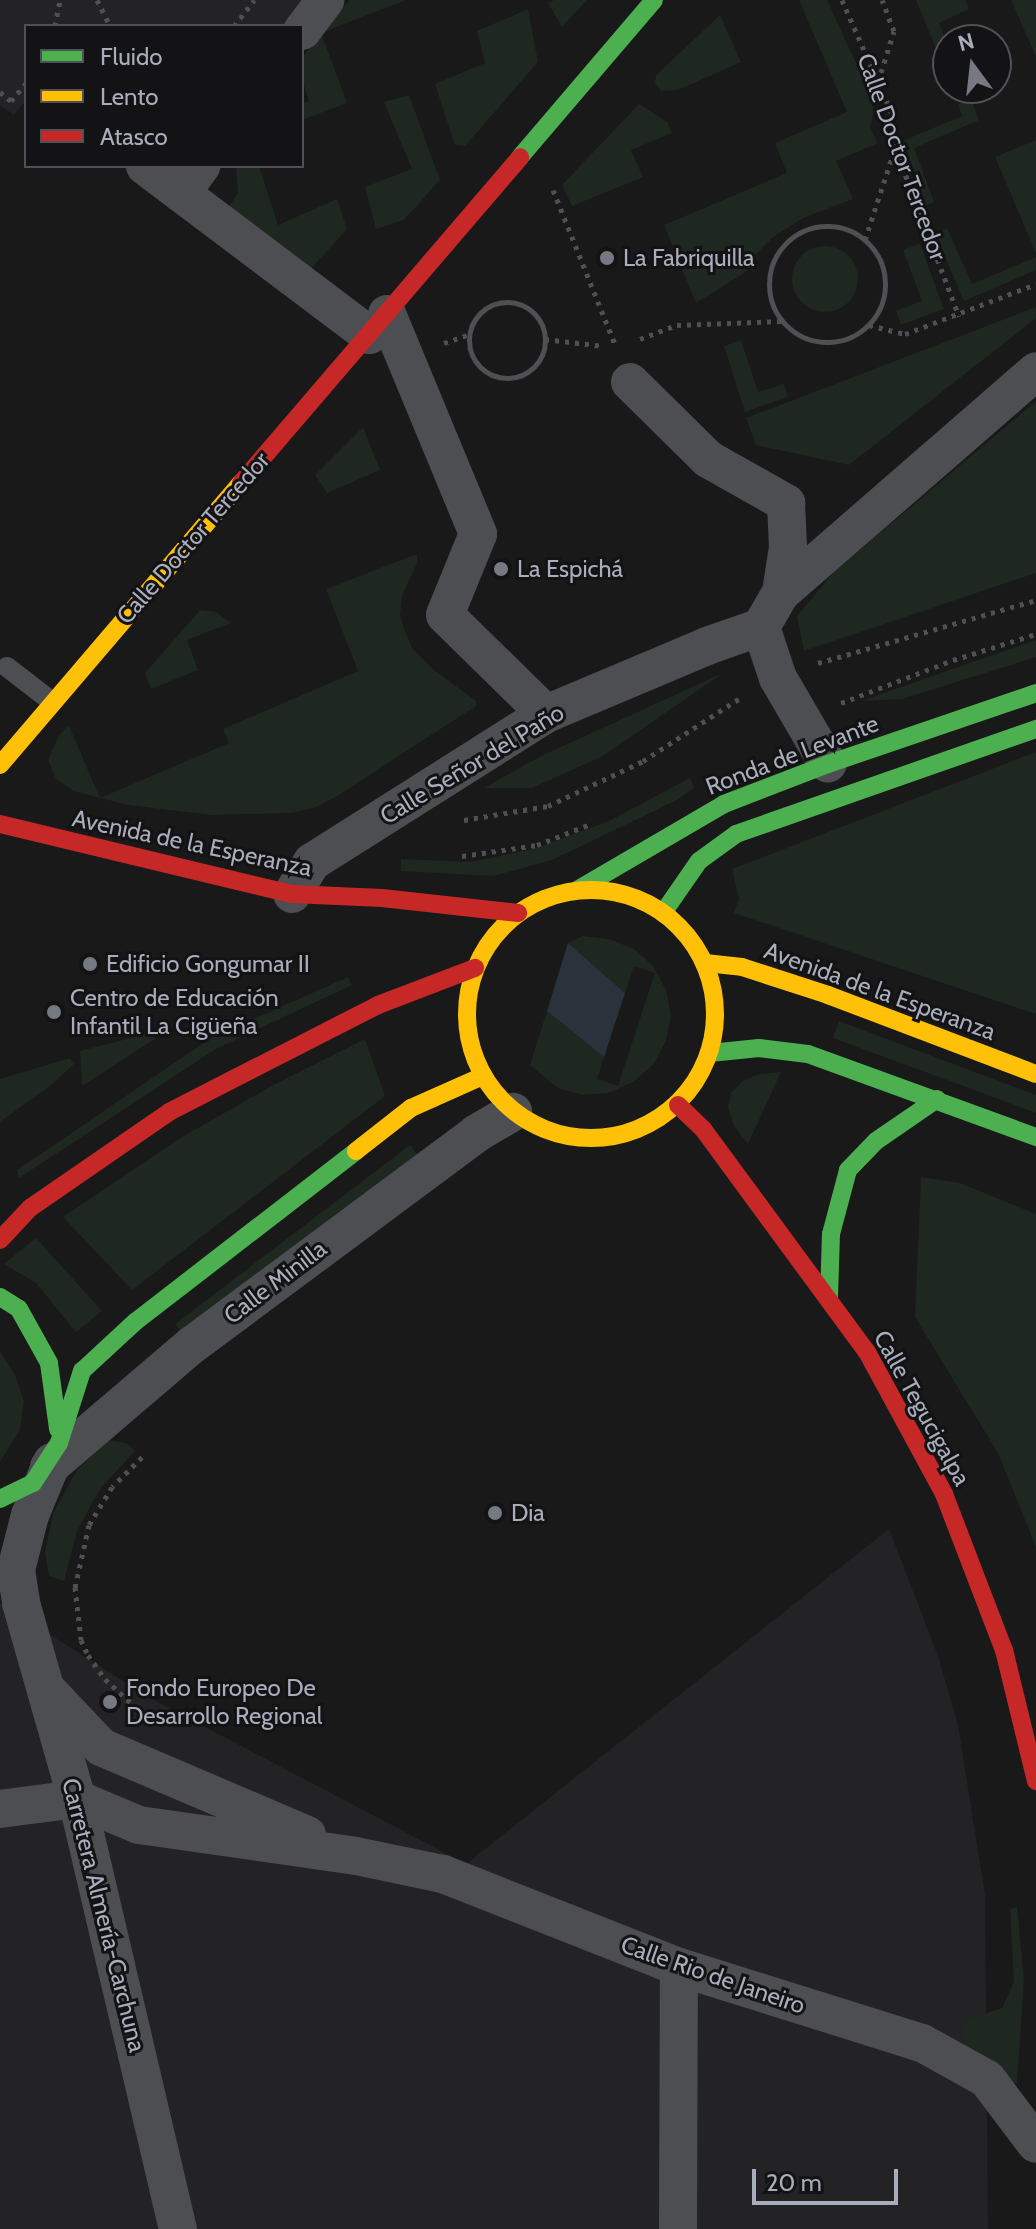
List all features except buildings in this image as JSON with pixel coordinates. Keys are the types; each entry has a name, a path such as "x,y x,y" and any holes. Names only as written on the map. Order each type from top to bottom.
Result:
{"main road":[{"name":"Calle Doctor Tercedor","path":"0,765 51,701 654,0"},
{"name":"Ronda de Levante","path":"577,890 724,804 828,764 1036,693"},
{"path":"663,913 699,861 736,834 1036,729"},
{"name":"Avenida de la Esperanza","path":"0,824 292,894 382,898 518,913"},
{"path":"577,890 613,891 647,902 663,913 676,922 705,963 715,1008 710,1053 697,1081 678,1105 640,1129 596,1139 553,1133 513,1112 496,1096 483,1076 468,1041 466,1004 475,968 493,937 518,913 546,897 577,890"},
{"name":"Avenida de la Esperanza","path":"705,963 742,967 828,995 1036,1074"},
{"path":"0,1240 30,1208 169,1112 378,1005 475,968"},
{"path":"710,1053 759,1048 808,1054 1036,1137"},
{"path":"0,1499 33,1483 54,1455 82,1371 135,1322 411,1108 483,1076"},
{"path":"829,1297 831,1234 848,1170 897,1124 937,1099"},
{"name":"Calle Tegucigalpa","path":"678,1105 703,1129 867,1352 944,1494 1004,1650 1036,1781"},
{"path":"0,1297 19,1309 49,1363 54,1455"}],"street":[{"path":"304,28 325,0"},
{"path":"152,168 191,179 378,324 478,534 445,615 546,714"},
{"path":"624,365 708,459 786,503 788,547 781,593"},
{"path":"828,764 778,678 761,627 781,593 1036,371"},
{"name":"Calle Señor del Paño","path":"292,894 312,862 546,714 707,646 761,627"},
{"name":"Calle Minilla","path":"54,1455 192,1345 477,1133 513,1112"},
{"name":"Carretera Almería-Carchuna","path":"54,1455 30,1515 10,1590 45,1688 77,1799 178,2229"},
{"name":"Calle Rio de Janeiro","path":"45,1688 101,1747 356,1856"},
{"path":"0,1809 77,1799"},
{"name":"Calle Rio de Janeiro","path":"77,1799 139,1825 356,1856 443,1874 679,1967 922,2043 987,2079 1036,2144"},
{"path":"678,2229 679,1967"}],"lane":[{"path":"7,667 51,701"}],"path":[{"path":"55,24 60,0"},
{"path":"97,0 109,24"},
{"path":"236,24 254,0"},
{"name":"Calle Doctor Tercedor","path":"842,0 892,114 895,147 959,316"},
{"path":"878,84 894,31 882,0"},
{"path":"0,92 11,101 24,85"},
{"path":"534,142 624,365"},
{"path":"865,240 895,147"},
{"path":"831,226 865,240 877,253 884,271 885,290 880,309 869,325 853,336 834,342 815,341 797,334 782,321 772,304 768,285 771,266 781,249 813,227 831,226"},
{"path":"869,325 905,334 959,316 1036,284"},
{"path":"505,302 528,308 544,327 545,339 544,351 530,371 506,378 482,368 470,346 474,322 482,311 505,302"},
{"path":"624,365 677,325 782,321"},
{"path":"545,339 624,365"},
{"path":"812,665 1036,600"},
{"path":"839,704 953,660 1036,634"},
{"path":"456,822 548,806 643,761 743,696"},
{"path":"454,856 537,845 593,823"},
{"path":"142,1457 112,1487 89,1525 75,1587 81,1640 88,1655 105,1679 149,1719"}],"shaded area":[{"path":"0,0 305,0 287,24 24,24 24,102 14,115 0,105"},
{"path":"350,0 406,0 321,33 347,103 304,119 304,103 309,101 304,85 304,55 320,33"},
{"path":"554,0 587,0 562,27 548,3"},
{"path":"799,0 827,0 875,104 870,127 878,143 836,161 853,199 803,218 772,238 756,254 746,272 696,303 664,225 787,173 775,143 847,112"},
{"path":"916,0 965,0 969,9 939,24 932,24 932,39"},
{"path":"1011,0 1036,0 1036,57"},
{"path":"528,9 538,62 465,146 455,145 435,84 485,63 477,31"},
{"path":"720,15 741,62 678,90 661,91 655,83 656,75"},
{"path":"409,95 440,180 404,220 376,229 365,187 412,169 384,102"},
{"path":"639,104 667,122 672,133 631,150 643,177 572,206 562,185"},
{"path":"958,104 973,104 979,120 914,148 934,202 926,205 900,142 962,116"},
{"path":"1036,140 1036,253 995,157"},
{"path":"236,168 260,168 278,225 337,199 347,229 310,270 228,208 238,193"},
{"path":"947,228 972,284 1036,257 1036,270 964,301 935,233"},
{"path":"920,244 944,309 901,325 896,311 922,301 903,250"},
{"path":"825,246 838,249 848,256 855,266 858,279 855,292 848,302 838,309 825,312 812,309 802,302 795,292 792,279 795,266 802,256 812,249"},
{"path":"1036,307 1036,318 849,465 756,445 746,418"},
{"path":"741,340 758,392 784,384 788,397 745,412 724,346"},
{"path":"1036,401 1036,573 804,651 797,616 834,572"},
{"path":"363,427 380,470 327,493 315,475"},
{"path":"417,554 417,563 402,596 400,615 404,629 412,648 434,670 476,701 476,706 314,808 290,813 211,815 128,805 100,798 229,743 223,729 358,671 326,589"},
{"path":"200,610 216,612 231,623 187,640 198,670 151,689 145,673"},
{"path":"1036,640 1036,657 902,699 861,701"},
{"path":"723,673 603,756 532,788 484,788 541,756"},
{"path":"69,726 100,798 74,791 56,779 48,760 59,735"},
{"path":"1036,752 1036,1014 734,913 739,899 732,869"},
{"path":"690,778 694,788 677,800 552,860 493,876 401,871 401,859 471,862 537,848 609,821"},
{"path":"583,936 609,939 634,949 653,966 666,990 671,1016 666,1041 653,1065 633,1082 609,1093 583,1095 558,1088 530,1065 547,1011 604,1057 597,1079 618,1086 655,973 634,966 625,993 568,943"},
{"path":"568,943 625,993 604,1057 547,1011"},
{"path":"348,977 352,985 216,1049 19,1178 17,1170 211,1038"},
{"path":"839,1021 1036,1095 1036,1113 833,1038"},
{"path":"154,1032 155,1039 82,1086 80,1051"},
{"path":"365,1039 385,1096 132,1290 63,1217 182,1137 275,1084"},
{"path":"70,1058 74,1064 50,1086 0,1122 0,1079"},
{"path":"781,1072 748,1144 734,1126 728,1107 731,1093 743,1081 759,1074"},
{"path":"410,1145 418,1155 182,1333 175,1324"},
{"path":"921,1177 960,1183 1036,1214 1036,1547 998,1453 915,1317"},
{"path":"36,1238 102,1311 76,1332 36,1283 4,1264"},
{"path":"0,1351 15,1375 24,1401 20,1430 0,1462"},
{"path":"108,1440 126,1443 135,1451 100,1489 77,1531 64,1581 49,1576 45,1553 53,1513 77,1470"},
{"path":"889,1529 938,1656 958,1725 985,1895 988,2229 0,2229 0,1603 150,1698 466,1864"},
{"path":"1017,1907 1024,1980 1017,2083 1008,2082 967,2057 962,2021 1002,2008 1014,1982 1010,1909"}],"traffic: fast":[{"path":"520,157 654,0"},
{"path":"577,890 724,804 828,764 1036,693"},
{"path":"663,913 699,861 736,834 1036,729"},
{"path":"710,1053 759,1048 808,1054 1036,1137"},
{"path":"829,1297 831,1234 848,1170 876,1141 937,1099"},
{"path":"0,1499 33,1483 59,1443 82,1371 135,1322 356,1151"},
{"path":"0,1297 19,1309 49,1363 58,1429"}],"traffic: slow":[{"path":"0,765 241,483"},
{"path":"591,890 615,892 639,899 679,926 706,966 713,990 715,1014 713,1038 706,1062 679,1102 639,1129 615,1136 591,1138 567,1136 543,1129 503,1102 476,1062 469,1038 467,1014 469,990 476,966 503,926 543,899 567,892 591,890"},
{"path":"705,963 742,967 828,995 1036,1074"},
{"path":"356,1151 411,1108 483,1076"}],"traffic: jam":[{"path":"241,483 520,157"},
{"path":"0,824 292,894 382,898 518,913"},
{"path":"0,1240 30,1208 169,1112 378,1005 475,968"},
{"path":"678,1105 703,1129 867,1352 944,1494 1004,1650 1036,1781"}],"place":[{"name":"La Fabriquilla","path":"607,258"},
{"name":"La Espichá","path":"501,569"},
{"name":"Edificio Gongumar II","path":"90,964"},
{"name":"Centro de Educación Infantil La Cigüeña","path":"54,1012"},
{"name":"Dia","path":"495,1513"},
{"name":"Fondo Europeo De Desarrollo Regional","path":"110,1702"}]}
